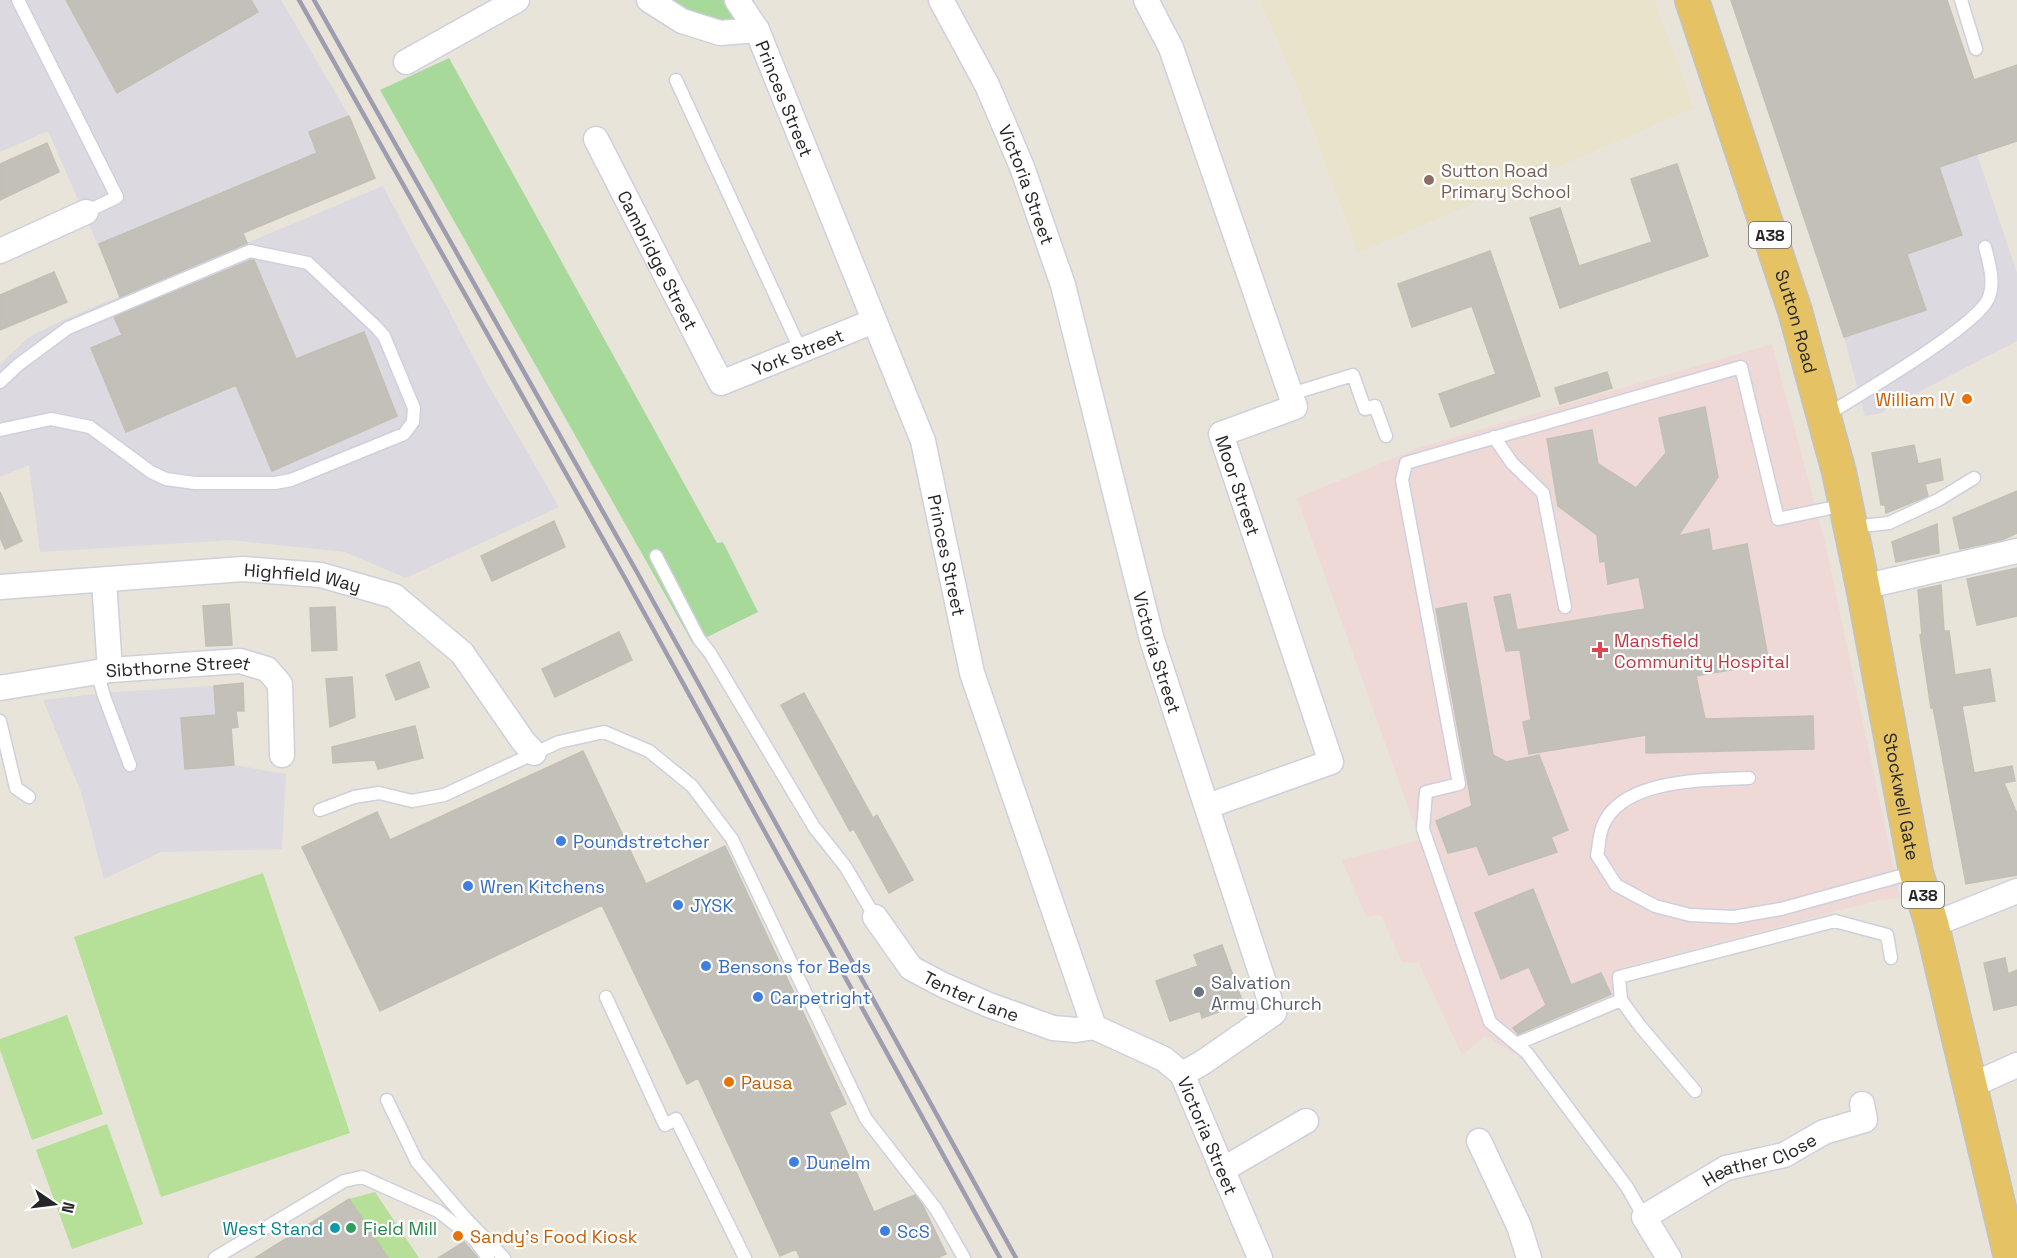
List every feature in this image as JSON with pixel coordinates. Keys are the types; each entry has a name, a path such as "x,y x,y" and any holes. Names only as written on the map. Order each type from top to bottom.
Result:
{"highway":[{"name":"Sutton Road","path":"1692,0 1796,311 1839,472"},
{"name":"Stockwell Gate","path":"1839,472 1863,587 1916,872 1932,925 2011,1258"}],"street":[{"path":"406,62 517,0"},
{"path":"649,0 682,21 720,33 757,30"},
{"name":"Princes Street","path":"737,0 757,30 923,441 972,673 1094,1027"},
{"name":"Victoria Street","path":"941,0 987,85 1022,167 1063,285 1152,640 1274,1013 1202,1063 1182,1074 1260,1258"},
{"path":"1146,0 1171,48 1291,394"},
{"name":"Cambridge Street","path":"596,139 721,383"},
{"path":"0,251 86,212"},
{"name":"York Street","path":"721,383 874,321"},
{"name":"Moor Street","path":"1208,806 1331,762 1221,434 1295,406 1291,394"},
{"path":"1863,587 2017,551"},
{"name":"Highfield Way","path":"0,587 243,569 321,575 394,596 462,653 534,753"},
{"path":"103,671 104,581"},
{"name":"Sibthorne Street","path":"0,688 103,671 240,661 267,669 280,684 282,755"},
{"path":"1932,925 2017,891"},
{"name":"Tenter Lane","path":"875,917 911,968 943,985 989,1005 1053,1028 1076,1030 1094,1027"},
{"path":"1094,1027 1164,1059 1182,1074"},
{"path":"1970,1086 2017,1065"},
{"name":"Heather Close","path":"1644,1217 1726,1168 1784,1155 1824,1132 1865,1120 1862,1104"},
{"path":"1222,1170 1306,1121"},
{"path":"1479,1141 1519,1226 1529,1258"},
{"path":"1644,1217 1669,1258"}],"lane":[{"path":"18,0 117,197 86,212"},
{"path":"1961,0 1976,49"},
{"path":"676,80 801,351"},
{"path":"1824,417 1957,332 1983,308 1989,298 1992,275 1985,247"},
{"path":"0,382 18,365 68,328 250,251 308,263 376,327 384,336 414,408 413,422 404,434 291,480 275,483 195,483 166,479 151,472 90,427 51,419 0,430"},
{"path":"1644,1217 1627,1187 1527,1053 1490,1022 1423,829 1426,792 1459,784 1402,480 1406,463 1741,367 1778,519 1849,516 1889,523 1938,500 1974,477"},
{"path":"1291,394 1353,375 1365,409 1376,406 1386,436"},
{"path":"1494,437 1512,463 1543,493 1565,607"},
{"path":"656,556 699,639 710,653 814,827 845,866 875,917"},
{"path":"103,671 104,696 130,765"},
{"path":"0,721 16,788 29,797"},
{"path":"320,810 354,796 379,793 412,801 444,795 559,742 604,732 650,750 692,786 732,839 866,1119 936,1209 964,1258"},
{"path":"1749,778 1694,780 1642,791 1617,806 1602,826 1597,855 1616,885 1655,906 1690,915 1734,917 1781,909 1916,872"},
{"path":"1695,1091 1621,1000 1619,977 1835,921 1887,935 1891,958"},
{"path":"606,997 665,1125 676,1119 745,1258"},
{"path":"1516,1044 1621,1000"},
{"path":"387,1100 417,1162 466,1219 504,1258"},
{"path":"215,1258 344,1181 362,1177 438,1211 474,1239 488,1258"},
{"path":"453,1223 466,1219"}],"shaded area":[{"path":"0,0 281,0 349,116 375,178 116,286 48,131 0,152"},
{"name":"Sutton Road Primary School","path":"1260,0 1654,0 1694,108 1358,253 1300,93"},
{"path":"1731,0 1952,80 2017,273 2017,341 1882,413 1865,416 1844,337"},
{"path":"383,186 486,381 559,507 406,578 345,552 231,540 40,552 29,465 0,477 0,364 29,337 63,320"},
{"name":"Mansfield Community Hospital","path":"1772,344 1825,542 1900,898 1880,900 1621,968 1632,1004 1511,1054 1507,1049 1485,1036 1462,1055 1419,963 1402,962 1381,915 1366,917 1342,860 1420,840 1297,498 1418,448"},
{"path":"214,686 217,728 231,728 234,765 286,774 282,849 161,852 104,879 81,792 43,700 114,692"}],"green space":[{"path":"665,0 754,0 754,3 740,17 731,21 711,22 691,15"},
{"path":"449,58 717,543 723,542 758,612 693,644 380,90"},
{"path":"263,873 350,1133 161,1197 74,937"},
{"path":"67,1015 103,1114 32,1140 0,1050 0,1039"},
{"path":"107,1124 143,1224 72,1249 36,1150"},
{"name":"Field Mill","path":"375,1192 419,1258 255,1258 349,1199"}],"building":[{"path":"66,0 251,0 258,12 117,93"},
{"path":"1731,0 1947,0 1974,80 2017,65 2017,141 1939,167 1962,235 1907,254 1926,310 1844,337"},
{"path":"349,116 375,178 243,233 247,243 120,297 99,244 317,153 309,132"},
{"path":"47,143 59,172 0,200 0,164"},
{"path":"1677,164 1708,256 1560,308 1530,218 1560,208 1579,266 1652,242 1631,179"},
{"path":"1490,251 1540,396 1451,427 1439,394 1496,374 1472,306 1412,327 1398,284"},
{"path":"254,260 296,359 364,332 397,416 272,471 236,385 126,432 91,348 122,335 114,317"},
{"path":"54,272 67,302 0,330 0,295"},
{"path":"1607,372 1612,388 1560,404 1555,388"},
{"path":"1705,407 1718,477 1678,536 1709,529 1712,551 1747,544 1769,663 1696,676 1705,719 1813,716 1814,749 1646,753 1646,735 1529,754 1523,722 1531,720 1520,650 1506,651 1494,597 1510,594 1517,630 1645,609 1639,577 1608,584 1605,561 1600,562 1597,535 1558,506 1547,439 1592,430 1598,464 1636,488 1666,453 1659,418"},
{"path":"1914,445 1918,464 1940,459 1943,480 1925,484 1928,496 1886,513 1885,505 1881,505 1872,453"},
{"path":"2017,491 2017,533 2002,540 1960,549 1953,518"},
{"path":"0,492 22,541 5,549 0,537"},
{"path":"554,521 565,547 492,581 481,556"},
{"path":"1937,524 1939,553 1896,562 1892,542"},
{"path":"2017,568 2017,616 1977,625 1967,579"},
{"path":"1941,585 1944,631 1949,631 1955,675 1990,669 1995,701 1962,706 1974,773 2012,766 2015,781 2004,783 2017,814 2017,875 1966,884 1933,707 1931,708 1920,635 1922,635 1918,590"},
{"path":"1466,603 1493,755 1506,762 1539,755 1568,830 1551,837 1557,852 1489,875 1477,846 1448,853 1436,821 1472,806 1436,609"},
{"path":"229,604 232,645 206,646 203,606"},
{"path":"335,607 337,650 312,651 310,608"},
{"path":"619,632 632,660 555,697 542,669"},
{"path":"419,662 429,687 396,700 386,675"},
{"path":"352,677 355,717 330,727 326,679"},
{"path":"243,683 244,711 236,711 238,727 231,728 234,765 185,769 181,718 216,715 214,686"},
{"path":"804,693 873,818 877,815 913,880 889,893 854,829 850,831 781,705"},
{"path":"415,726 423,758 378,769 375,760 333,763 332,747"},
{"path":"583,751 646,884 725,846 846,1104 829,1112 874,1212 915,1195 923,1206 946,1254 937,1258 800,1258 796,1249 780,1256 698,1078 687,1084 602,905 380,1011 302,847 377,812 390,840"},
{"path":"1533,889 1571,985 1601,973 1611,994 1518,1034 1513,1028 1546,1005 1529,967 1501,979 1475,913"},
{"name":"Salvation Army Church","path":"1222,945 1243,1003 1202,1018 1200,1011 1170,1021 1156,981 1198,966 1194,955"},
{"path":"2005,958 2008,974 2017,970 2017,1005 1994,1010 1984,963"},
{"name":"Field Mill","path":"349,1199 388,1258 255,1258"},
{"name":"Field Mill","path":"464,1242 478,1258 438,1258"}],"railway":[{"path":"299,0 626,580 1000,1258"},
{"path":"314,0 638,574 1016,1258"}],"place":[{"name":"Sutton Road Primary School","path":"1429,180"},
{"name":"William IV","path":"1967,399"},
{"name":"Mansfield Community Hospital","path":"1600,650"},
{"name":"Poundstretcher","path":"561,841"},
{"name":"Wren Kitchens","path":"468,886"},
{"name":"JYSK","path":"678,905"},
{"name":"Bensons for Beds","path":"706,966"},
{"name":"Salvation Army Church","path":"1199,992"},
{"name":"Carpetright","path":"758,997"},
{"name":"Pausa","path":"729,1082"},
{"name":"Dunelm","path":"794,1162"},
{"name":"West Stand","path":"335,1228"},
{"name":"Field Mill","path":"351,1228"},
{"name":"ScS","path":"885,1231"},
{"name":"Sandy's Food Kiosk","path":"458,1236"}]}
